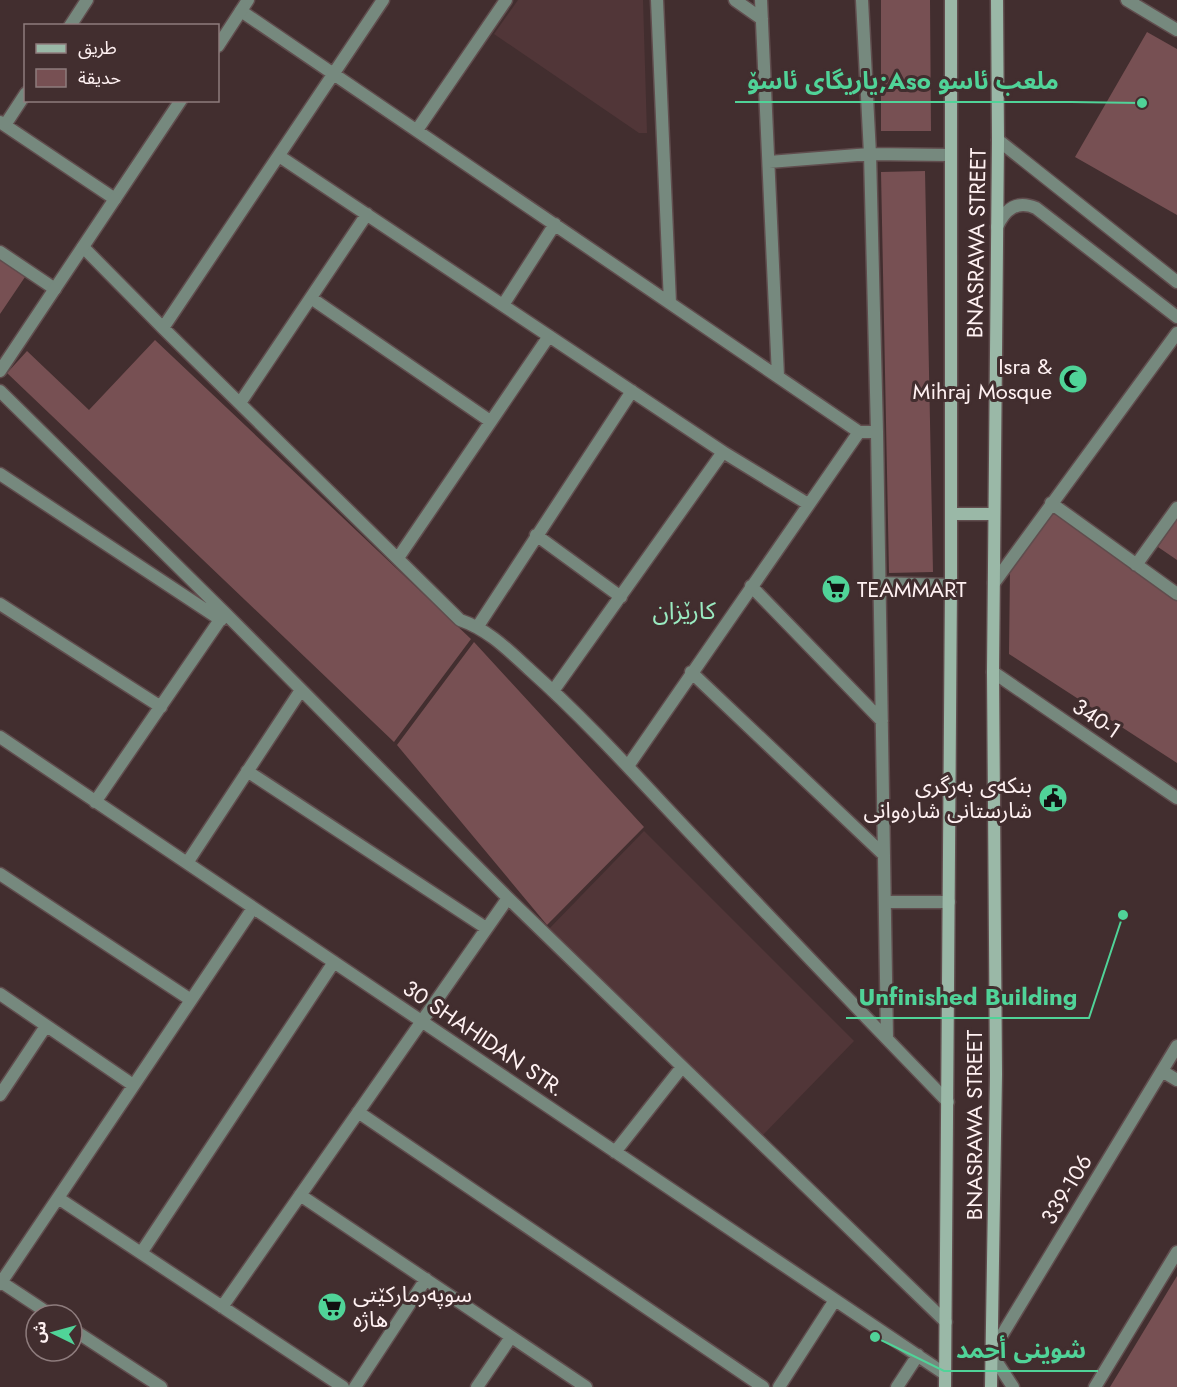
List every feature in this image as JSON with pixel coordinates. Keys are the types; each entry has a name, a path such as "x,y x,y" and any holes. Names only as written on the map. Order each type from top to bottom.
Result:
{"main road":[{"name":"BNASRAWA STREET","path":"945,1387 951,585 951,0"},
{"name":"BNASRAWA STREET","path":"991,1387 996,1074 993,672 998,140 997,0"},
{"path":"951,514 994,514"}],"street":[{"path":"71,24 87,0"},
{"path":"163,328 383,0"},
{"path":"417,130 506,0"},
{"path":"657,0 670,303"},
{"path":"735,0 762,19"},
{"path":"761,0 778,376"},
{"path":"862,0 870,154 877,432 887,1039"},
{"path":"1127,0 1177,30"},
{"path":"219,44 245,5 335,74 859,432 877,432"},
{"path":"24,96 2,123 115,199"},
{"path":"0,371 180,102"},
{"path":"998,140 1177,282"},
{"path":"769,162 870,154 950,155"},
{"path":"279,156 723,452 808,504"},
{"path":"996,228 1008,209 1018,204 1036,208 1177,317"},
{"path":"240,403 367,214"},
{"path":"503,305 555,224"},
{"path":"83,247 460,620 478,626 553,691 628,766 948,1102"},
{"path":"0,252 54,289"},
{"path":"311,298 490,421"},
{"path":"994,583 1177,333"},
{"path":"398,558 549,336"},
{"path":"478,626 632,391"},
{"path":"0,392 508,898 946,1322"},
{"path":"628,766 859,432"},
{"path":"553,691 723,452"},
{"path":"0,474 223,616"},
{"path":"1051,503 1177,594"},
{"path":"1136,565 1177,508"},
{"path":"536,535 621,597"},
{"path":"878,583 951,585"},
{"path":"751,586 882,721"},
{"path":"0,603 161,707"},
{"path":"95,802 223,616"},
{"path":"691,672 884,855"},
{"name":"340-1","path":"993,672 1177,798"},
{"path":"187,863 301,690"},
{"name":"30 SHAHIDAN STR.","path":"2,742 187,863 945,1374"},
{"path":"247,771 486,928"},
{"path":"0,874 191,1000"},
{"path":"222,1307 508,898"},
{"path":"886,902 949,902"},
{"path":"32,1303 1,1283 253,908"},
{"path":"141,1253 334,962"},
{"path":"0,994 134,1085"},
{"path":"0,1095 46,1026"},
{"name":"339-106","path":"991,1353 1177,1046"},
{"path":"615,1152 682,1067"},
{"path":"1162,1071 1177,1080"},
{"path":"358,1112 763,1387"},
{"path":"300,1195 586,1387"},
{"path":"58,1198 343,1387"},
{"path":"1095,1387 1177,1252"},
{"path":"355,1387 426,1279"},
{"path":"779,1387 835,1300"},
{"path":"477,1387 511,1336"},
{"path":"84,1337 161,1387"},
{"path":"991,1353 1013,1387"},
{"path":"897,1387 918,1355"}],"shaded area":[{"path":"518,0 643,0 647,133 639,133 494,34"},
{"path":"644,831 854,1041 760,1138 547,931"}],"green space":[{"path":"881,0 930,0 931,131 881,131"},
{"path":"1147,32 1177,49 1177,215 1075,157"},
{"path":"925,171 933,572 889,573 881,172"},
{"path":"0,260 25,277 0,314"},
{"path":"155,340 471,639 394,742 7,373 27,351 89,410"},
{"path":"1057,503 1177,590 1177,763 1009,654 1010,569"},
{"path":"1177,519 1177,560 1158,547"},
{"path":"474,642 644,827 547,925 397,745"},
{"path":"1177,1276 1177,1387 1110,1387"}],"place":[{"name":"یاریگای ئاسۆ;Aso ملعب ئاسو","path":"1142,103"},
{"name":"Isra & Mihraj Mosque","path":"1073,379"},
{"name":"TEAMMART","path":"836,589"},
{"name":"بنكەی بەرگری شارستانی شارەوانی","path":"1053,798"},
{"name":"Unfinished Building","path":"1123,915"},
{"name":"سوپەرمارکێتی هاژە","path":"332,1307"},
{"name":"شوینی أحمد","path":"875,1337"}],"district":[{"name":"کارێزان","path":"684,611"}]}
